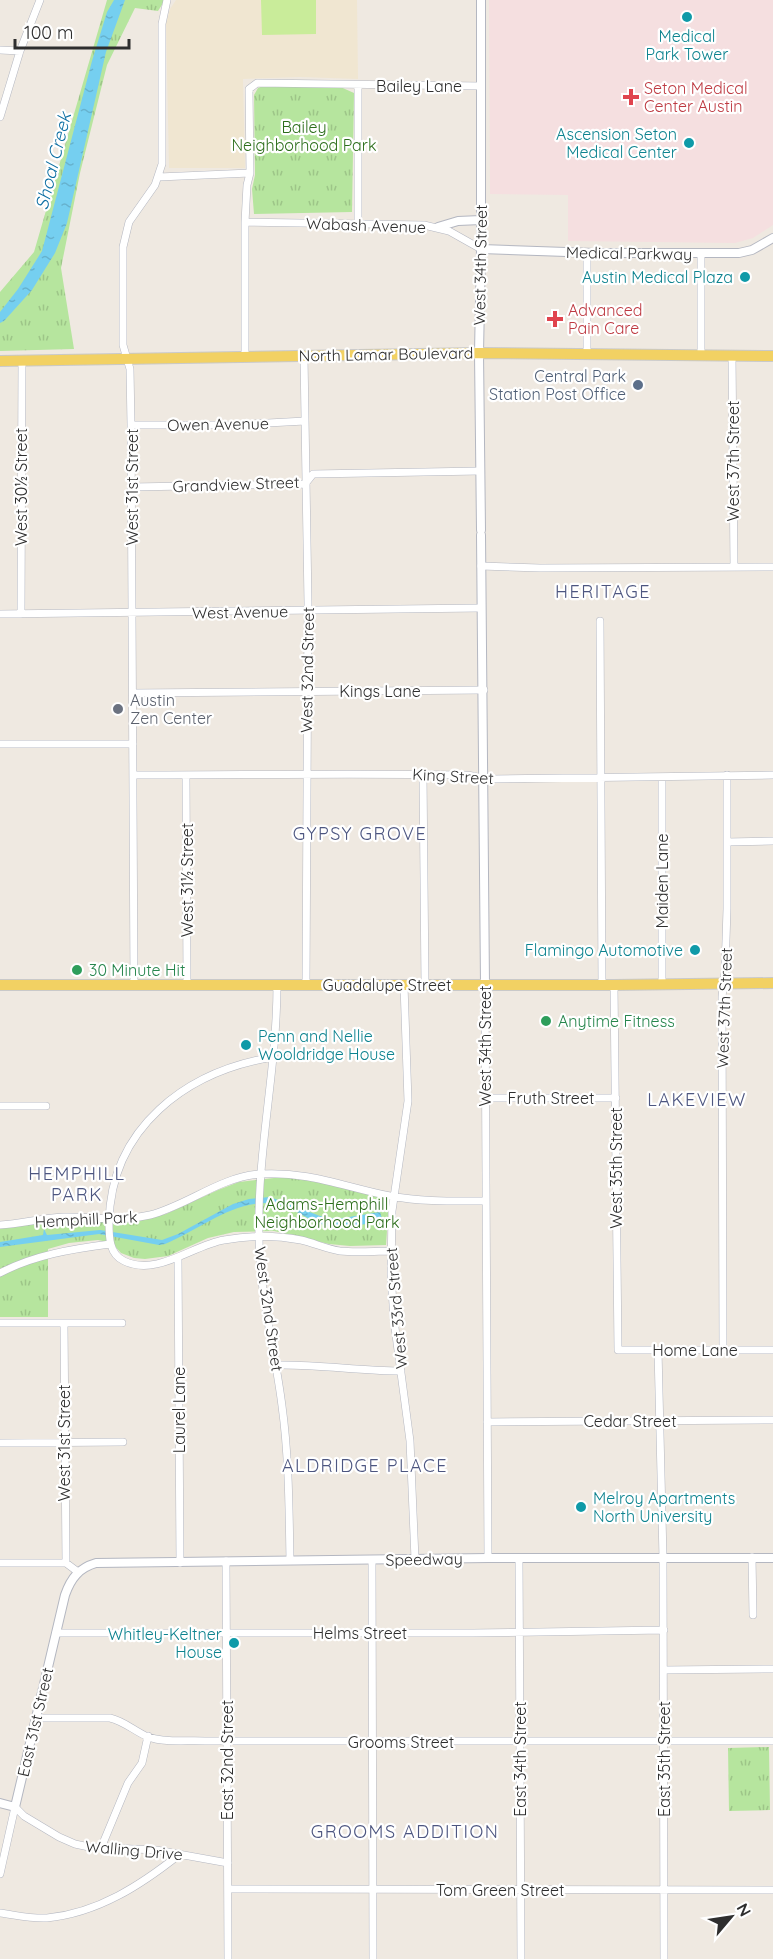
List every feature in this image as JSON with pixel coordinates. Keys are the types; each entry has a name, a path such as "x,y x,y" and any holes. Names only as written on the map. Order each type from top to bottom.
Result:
{"main road":[{"name":"North Lamar Boulevard","path":"0,361 479,353 773,356"},
{"name":"Guadalupe Street","path":"0,985 773,983"}],"street":[{"path":"0,117 20,51 40,0"},
{"name":"West 31st Street","path":"134,985 132,488 130,369 123,345 123,247 129,222 159,177 162,164 162,24 167,0"},
{"name":"West 34th Street","path":"481,0 482,249 479,353 484,690 488,1558"},
{"path":"0,50 20,51"},
{"path":"245,356 245,222 247,185 250,174 249,89 257,83 358,86 358,224"},
{"name":"Bailey Lane","path":"358,86 481,86"},
{"path":"159,177 250,174"},
{"path":"438,227 458,221 482,220"},
{"name":"Wabash Avenue","path":"245,222 424,225 438,227 482,249"},
{"name":"Medical Parkway","path":"482,249 739,253 773,238"},
{"path":"587,252 587,355"},
{"path":"701,254 701,355"},
{"name":"West 37th Street","path":"732,355 734,567"},
{"name":"West 32nd Street","path":"304,356 308,610 306,985"},
{"name":"West 30½ Street","path":"21,614 22,360"},
{"name":"Owen Avenue","path":"131,425 231,425 304,421"},
{"name":"Grandview Street","path":"132,488 306,484 313,474 480,471"},
{"path":"481,566 773,567"},
{"name":"West Avenue","path":"0,614 481,608"},
{"path":"600,621 602,985"},
{"name":"Kings Lane","path":"133,693 484,690"},
{"path":"0,744 133,744"},
{"path":"423,774 425,985"},
{"name":"King Street","path":"133,775 423,774 476,775 484,779 773,775"},
{"name":"West 31½ Street","path":"186,775 188,985"},
{"name":"West 37th Street","path":"723,1349 722,997 727,775"},
{"name":"Maiden Lane","path":"662,777 662,984"},
{"path":"727,842 773,841"},
{"name":"West 32nd Street","path":"277,985 274,1058 260,1174 259,1236 262,1289 276,1365 286,1439 290,1560"},
{"name":"West 33rd Street","path":"404,985 408,1101 393,1197 390,1251 392,1300 410,1441 415,1559"},
{"name":"West 35th Street","path":"614,985 618,1350"},
{"path":"110,1237 111,1201 118,1169 132,1139 144,1125 169,1100 210,1076 236,1065 274,1058"},
{"name":"Fruth Street","path":"486,1098 616,1098"},
{"path":"0,1106 46,1106"},
{"name":"Hemphill Park","path":"0,1226 62,1217 126,1220 170,1209 225,1182 260,1174 312,1176 393,1197 428,1201 486,1202"},
{"name":"Hemphill Park","path":"0,1273 20,1263 83,1247 110,1237 116,1256 128,1263 146,1264 178,1258 199,1247 220,1241 259,1236 303,1240 339,1251 390,1251"},
{"name":"Laurel Lane","path":"178,1258 180,1563"},
{"path":"0,1323 122,1323"},
{"name":"West 31st Street","path":"64,1323 66,1563"},
{"name":"Home Lane","path":"618,1350 773,1350"},
{"path":"658,1350 663,1558"},
{"path":"276,1365 314,1365 374,1371 401,1371"},
{"name":"Cedar Street","path":"487,1422 773,1420"},
{"path":"0,1443 123,1443"},
{"path":"752,1557 753,1615"},
{"name":"Speedway","path":"78,1572 96,1563 488,1558 773,1558"},
{"name":"East 34th Street","path":"519,1558 520,1959"},
{"name":"East 35th Street","path":"663,1558 664,1959"},
{"path":"372,1560 373,1959"},
{"name":"East 32nd Street","path":"226,1562 228,1959"},
{"path":"0,1563 66,1563 78,1572"},
{"name":"East 31st Street","path":"0,1874 67,1589 78,1572"},
{"name":"Helms Street","path":"56,1633 664,1630"},
{"path":"664,1670 773,1669"},
{"name":"Grooms Street","path":"35,1718 110,1718 118,1719 157,1739 227,1742 773,1741"},
{"path":"101,1848 128,1783 142,1763 148,1736"},
{"path":"0,1803 15,1807"},
{"name":"Walling Drive","path":"15,1807 20,1814 67,1841 89,1847 156,1850 228,1863"},
{"path":"0,1913 44,1918 91,1907 136,1887 180,1854"},
{"name":"Tom Green Street","path":"228,1889 773,1890"}],"shaded area":[{"path":"176,0 357,0 358,79 300,77 243,79 245,168 169,168 166,23 170,9"},
{"name":"Seton Medical Center Austin","path":"489,0 773,0 773,225 753,238 735,243 568,241 568,195 490,194"}],"green space":[{"path":"107,0 165,0 158,11 135,8 107,65 80,173 61,268 74,349 0,351 0,292 34,252"},
{"path":"261,0 316,0 316,34 262,35"},
{"name":"Bailey Neighborhood Park","path":"336,85 354,93 352,212 254,214 252,189 255,175 254,95 258,88 263,86"},
{"name":"Adams-Hemphill Neighborhood Park","path":"283,1177 322,1182 387,1199 389,1201 386,1245 329,1244 274,1231 234,1232 208,1238 168,1256 145,1259 121,1253 112,1243 98,1240 69,1243 48,1249 48,1317 0,1317 0,1228 50,1221 129,1222 166,1214 239,1182"},
{"path":"769,1747 770,1810 729,1811 728,1748"}],"water":[{"path":"114,0 125,0 106,52 67,223 55,253 32,290 0,323 0,312 42,251 92,61 107,12"},
{"path":"270,1197 320,1216 337,1219 380,1212 382,1219 379,1222 354,1226 328,1226 283,1206 268,1203 254,1204 227,1212 165,1244 159,1245 99,1234 0,1247 0,1242 43,1235 44,1229 47,1235 100,1230 162,1240 178,1234 233,1204 249,1199"}],"place":[{"name":"Medical Park Tower","path":"687,17"},
{"name":"Seton Medical Center Austin","path":"631,97"},
{"name":"Ascension Seton Medical Center","path":"689,143"},
{"name":"Austin Medical Plaza","path":"745,277"},
{"name":"Advanced Pain Care","path":"555,319"},
{"name":"Central Park Station Post Office","path":"638,385"},
{"name":"Austin Zen Center","path":"118,709"},
{"name":"Flamingo Automotive","path":"695,950"},
{"name":"30 Minute Hit","path":"77,970"},
{"name":"Anytime Fitness","path":"546,1021"},
{"name":"Penn and Nellie Wooldridge House","path":"246,1045"},
{"name":"Melroy Apartments North University","path":"581,1507"},
{"name":"Whitley-Keltner House","path":"234,1643"}],"district":[{"name":"HERITAGE","path":"603,591"},
{"name":"GYPSY GROVE","path":"360,833"},
{"name":"LAKEVIEW","path":"697,1099"},
{"name":"HEMPHILL PARK","path":"77,1183"},
{"name":"ALDRIDGE PLACE","path":"365,1465"},
{"name":"GROOMS ADDITION","path":"405,1831"}],"water label":[{"name":"Shoal Creek","path":"53,161"}]}
